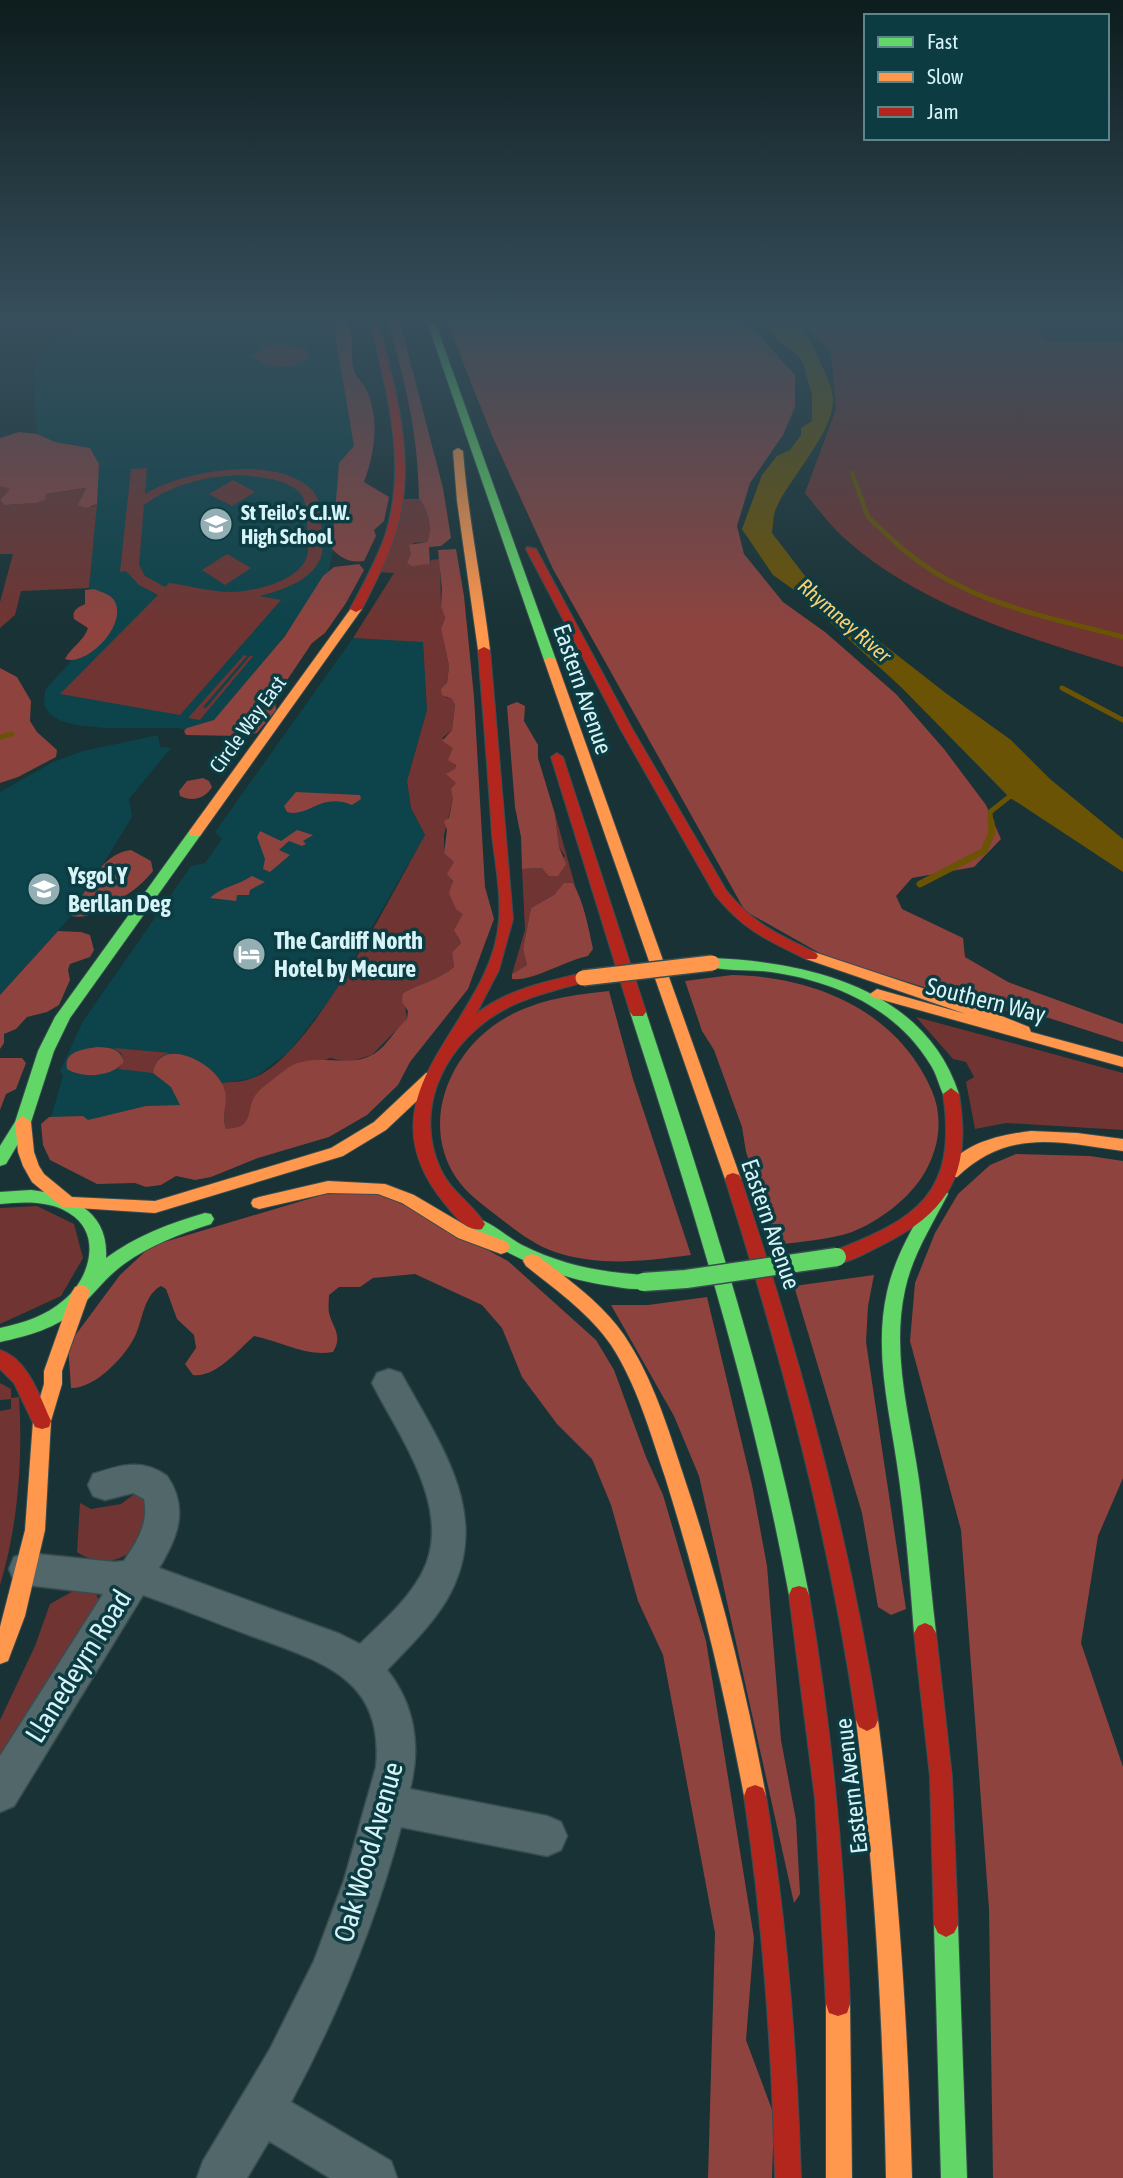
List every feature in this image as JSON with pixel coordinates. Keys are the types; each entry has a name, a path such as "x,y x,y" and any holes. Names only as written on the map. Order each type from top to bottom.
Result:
{"main road":[{"name":"Circle Way East","path":"0,1160 23,1122 46,1051 63,1017 357,608 379,572 399,516 402,469 399,424"},
{"name":"Eastern Avenue","path":"468,424 739,1197 800,1391 821,1473 853,1628 877,1791 896,2027 899,2178"},
{"path":"482,524 456,444 460,496 480,601 506,919 505,942 500,960 432,1077 422,1102 420,1134 432,1174 455,1206 513,1251"},
{"path":"477,449 504,491 627,730 635,754 698,878 723,915 765,947 838,982 878,1004 898,1019 924,1044 943,1070 953,1097 957,1124 956,1153 951,1173 915,1239 896,1290 890,1340 895,1401 906,1459 928,1641 941,1777 954,2178"},
{"path":"627,730 645,754 719,891 738,915 753,927 794,949 833,965 991,1015 1024,1031"},
{"name":"Eastern Avenue","path":"553,743 728,1293 772,1458 805,1636 825,1807 840,2092 839,2178"},
{"path":"449,1045 491,1010 514,998 583,978 712,963 779,967 838,982"},
{"name":"Southern Way","path":"838,982 984,1025 1024,1031 1123,1062"},
{"path":"0,1198 43,1195 68,1203 155,1207 322,1158 380,1126 432,1077"},
{"name":"Circle Way East","path":"23,1122 26,1152 38,1178 87,1216 98,1236 99,1258 85,1287"},
{"path":"951,1173 974,1150 1006,1140 1073,1140 1123,1145"},
{"path":"240,1209 299,1192 363,1185 397,1193 470,1236 513,1251 532,1261 579,1276 643,1282 687,1279 837,1257 889,1235 919,1214 940,1194"},
{"path":"0,1335 44,1322 71,1304 114,1258 144,1238 215,1216"},
{"path":"532,1261 593,1312 626,1355 655,1418 713,1602 750,1770 769,1895 781,2004 788,2178"},
{"path":"0,1654 15,1616 27,1569 39,1501 42,1421 57,1355 85,1287"},
{"path":"0,1357 25,1380 42,1421"}],"street":[{"path":"362,1669 425,1600 438,1580 449,1551 449,1523 442,1488 389,1383"},
{"name":"Llanedeyrn Road","path":"0,1792 157,1540 165,1522 165,1508 152,1484 145,1480 126,1479 105,1485"},
{"name":"Llanedeyrn Road","path":"27,1569 115,1579 134,1576"},
{"name":"Oak Wood Avenue","path":"134,1576 331,1648 362,1669 374,1682 387,1707 397,1741 397,1760 369,1869 342,1946 317,2004 262,2110 219,2178"},
{"path":"386,1804 547,1836"},
{"path":"262,2110 374,2178"}],"shaded area":[{"name":"St Teilo's C.I.W. High School","path":"36,424 351,424 355,447 326,583 214,725 187,731 179,728 105,728 76,725 61,721 50,714 44,705 45,690 109,619 89,592 99,464 90,448 55,442 37,434"},
{"path":"350,424 374,424 371,460 364,482 389,497 384,521 374,530 376,536 364,561 346,560 332,549 339,463 354,446"},
{"path":"412,424 426,424 443,488 451,538 441,546 429,547 430,564 412,566 407,563 411,554 409,545 427,542 429,537 427,514 419,499"},
{"path":"487,424 788,424 750,483 737,526 744,554 783,602 825,632 896,694 944,749 986,805 1001,839 974,867 912,878 896,896 902,909 963,938 965,957 1008,982 1123,1024 1123,1042 1049,1018 990,1008 825,956 745,911 553,569"},
{"path":"831,424 1123,424 1123,667 1012,631 940,601 906,583 843,537 805,493"},
{"path":"19,432 90,448 99,464 97,504 86,508 78,505 86,488 46,494 45,500 36,503 5,505 0,500 10,489 0,486 0,438"},
{"path":"147,468 145,494 204,473 250,469 272,471 292,477 309,487 320,507 323,546 319,562 306,577 277,591 259,596 281,600 180,715 60,694 158,595 139,585 126,571 120,572 131,469","holes":["239,475 280,481 294,488 302,496 306,508 308,549 307,556 297,571 271,585 235,592 169,583 165,587 145,576 139,565 144,505 189,483"]},
{"path":"233,480 255,492 232,506 209,494"},
{"path":"0,486 11,489 0,500"},
{"path":"88,488 81,498 92,507 97,504 89,588 21,591 15,615 0,628 0,602 13,554 0,554 0,500 6,505 36,503 46,494"},
{"path":"401,499 419,499 422,503 429,519 429,537 427,542 413,543 430,564 431,560 440,559 441,607 445,616 441,629 449,666 445,697 452,699 455,705 452,730 442,738 454,748 457,783 444,835 444,852 454,862 452,887 463,914 457,937 461,943 452,952 454,967 443,975 403,993 407,1019 372,1055 348,1062 330,1058 272,1083 257,1093 248,1121 238,1128 226,1130 221,1083 253,1078 276,1064 300,1039 349,970 425,835 411,808 407,781 427,710 423,642 353,638 394,573 379,572"},
{"path":"456,549 464,596 474,697 485,887 494,919 468,989 410,1062 398,1085 367,1115 329,1137 258,1158 211,1177 195,1180 176,1176 161,1185 146,1187 135,1183 97,1184 50,1160 43,1145 41,1124 49,1117 83,1116 88,1120 146,1106 180,1105 171,1087 153,1073 157,1061 166,1055 189,1056 212,1071 225,1091 226,1129 236,1128 246,1121 257,1093 291,1066 311,1060 354,1060 374,1054 407,1019 408,1011 402,1002 403,993 443,975 454,967 452,952 461,943 454,930 463,914 456,909 449,893 453,881 447,874 454,862 444,853 447,830 444,821 449,818 453,798 451,789 456,783 446,774 455,769 456,765 448,760 453,748 442,741 452,730 455,705 452,699 442,695 441,689 447,683 449,666 441,629 445,617 441,607 438,550"},
{"path":"227,554 251,568 225,585 202,570"},
{"path":"359,564 364,570 346,603 325,633 312,643 275,698 276,710 257,733 238,736 186,735 184,731 187,728 214,720 285,636 323,576 334,567"},
{"path":"94,589 114,600 116,620 103,642 94,650 84,657 65,659 84,637 88,628 74,619 74,611 85,604 85,590"},
{"path":"353,638 423,641 427,710 407,781 411,808 425,835 333,995 289,1052 254,1078 219,1084 195,1107 83,1127 50,1121 63,1076 60,1071 83,1021 191,866 205,863 222,839 215,832"},
{"path":"244,655 247,656 203,707 206,708 250,656 253,656 200,720 188,718"},
{"path":"0,668 17,677 31,701 30,721 37,732 57,750 56,757 18,777 0,783"},
{"path":"517,702 525,706 524,721 538,745 538,758 555,814 559,847 566,864 558,876 549,876 542,868 522,869 507,706"},
{"name":"Ysgol Y Berllan Deg","path":"158,735 160,747 171,748 129,799 132,817 72,915 0,995 0,792 53,762 83,751"},
{"path":"203,778 209,781 212,787 206,794 194,799 180,796 179,791 187,781"},
{"path":"296,792 360,795 361,799 352,805 331,801 302,812 287,812 284,806"},
{"path":"555,814 576,889 573,883 531,908 523,949 527,965 512,974 525,930 522,869 542,868 546,871 565,856 559,847"},
{"path":"297,830 313,835 303,841 306,844 302,846 289,841 279,850 290,855 270,872 263,869 265,859 257,837 260,831 281,841"},
{"path":"131,850 151,861 153,871 148,877 127,895 87,916 71,916 102,866 120,853"},
{"path":"252,876 265,882 250,890 249,895 237,895 236,901 210,898 219,891"},
{"path":"564,883 573,883 577,891 593,949 588,956 539,974 512,979 512,974 527,965 523,949 531,908 555,894"},
{"path":"58,931 90,935 94,950 90,957 70,964 70,980 59,1005 47,1012 27,1017 16,1029 4,1034 4,1043 0,1049 0,995"},
{"path":"732,975 793,982 850,1003 875,1019 898,1039 917,1063 936,1102 939,1124 936,1146 928,1167 916,1186 900,1202 872,1222 843,1235 778,1245 746,1152 742,1127 714,1050 702,1031 685,981"},
{"path":"609,991 633,1079 691,1255 639,1261 606,1261 572,1257 546,1249 522,1235 473,1197 457,1179 446,1157 440,1134 446,1088 470,1047 507,1017 531,1006 582,994"},
{"path":"916,1017 1123,1073 1123,1130 1006,1123 975,1129 966,1082 974,1077 966,1062 953,1059"},
{"path":"98,1047 117,1051 124,1062 112,1071 97,1075 81,1074 67,1069 71,1055"},
{"path":"114,1048 170,1053 158,1060 153,1073 118,1069 124,1062 121,1053"},
{"path":"0,1058 22,1058 26,1063 16,1089 6,1094 0,1110"},
{"path":"1016,1154 1090,1156 1123,1161 1123,1478 1098,1536 1081,1643 1123,1767 1123,2178 993,2178 989,1909 961,1530 910,1341 915,1283 935,1233 958,1194 990,1165"},
{"path":"325,1194 383,1194 508,1261 596,1340 614,1370 663,1495 706,1641 754,1938 746,2040 774,2115 772,2178 708,2178 715,1933 663,1655 638,1601 611,1505 592,1459 557,1424 522,1377 502,1328 482,1305 415,1274 373,1278 360,1287 339,1287 329,1295 329,1313 337,1337 333,1352 303,1350 254,1336 218,1368 202,1375 193,1375 185,1364 196,1348 194,1335 177,1319 166,1289 161,1286 147,1301 136,1334 118,1361 90,1383 71,1388 68,1345 120,1275 151,1246"},
{"path":"37,1206 74,1224 83,1258 61,1296 0,1324 0,1208"},
{"path":"874,1275 868,1306 866,1342 906,1609 891,1615 878,1607 862,1513 794,1286"},
{"path":"707,1297 752,1485 767,1566 781,1740 796,1820 800,1894 794,1903 699,1476 674,1416 611,1305 648,1305"},
{"path":"0,1383 11,1389 11,1398 19,1397 20,1444 15,1516 0,1585 0,1411 11,1409 11,1399 0,1400"},
{"path":"137,1492 154,1505 143,1533 129,1553 107,1561 91,1559 77,1552 80,1503 91,1509 121,1504"},
{"path":"82,1586 96,1594 100,1604 0,1771 0,1720 35,1646 50,1604"}],"water":[{"name":"Rhymney River","path":"808,424 828,424 775,511 772,533 805,576 838,609 1011,740 1050,779 1123,839 1123,872 1009,797 901,687 797,592 773,575 742,529 762,475 777,456 790,450 801,435 801,428"}],"waterway":[{"path":"852,473 868,517 898,545"},
{"path":"896,543 921,563 974,593 1032,613 1123,637"},
{"path":"1062,688 1123,720"},
{"path":"0,737 12,734"},
{"path":"991,824 990,812 1009,797 1019,795"},
{"path":"920,884 984,851 992,832 991,822"}],"traffic: fast":[{"path":"467,424 550,660"},
{"path":"0,1160 23,1122 46,1051 63,1017 195,833"},
{"path":"712,963 795,971 847,987 871,999 894,1015 921,1041 941,1070 951,1094"},
{"path":"638,1012 707,1228 749,1373 785,1520 799,1595"},
{"path":"925,1633 912,1502 892,1374 890,1332 896,1290 904,1265 940,1194"},
{"path":"0,1198 46,1198 75,1208 87,1218 94,1230 98,1246 96,1267 90,1282 79,1297 60,1313 37,1325 0,1335"},
{"path":"90,1282 143,1243 205,1219"},
{"path":"476,1224 495,1238 534,1259 576,1273 643,1282"},
{"path":"643,1282 686,1279 837,1257"},
{"path":"946,1925 954,2178"}],"traffic: slow":[{"path":"458,451 462,501 484,650"},
{"path":"195,833 356,609"},
{"path":"550,660 733,1179"},
{"path":"811,956 974,1011 1024,1031"},
{"path":"583,978 712,963"},
{"path":"877,994 1123,1062"},
{"path":"23,1122 26,1152 31,1166 38,1178 68,1203 155,1207 337,1152 380,1126 432,1077"},
{"path":"951,1173 969,1157 988,1146 1009,1139 1054,1137 1123,1145"},
{"path":"259,1203 328,1187 379,1188 408,1199 464,1233 501,1247"},
{"path":"532,1261 578,1298 608,1328 627,1356 644,1391 676,1482 711,1598 731,1677 755,1796"},
{"path":"0,1654 15,1616 35,1530 42,1421 53,1384 53,1371 81,1292"},
{"path":"867,1720 890,1949 899,2178"},
{"path":"838,2004 839,2178"}],"traffic: jam":[{"path":"356,609 377,570 391,534 401,468 396,424"},
{"path":"531,549 627,730 720,892 736,912 755,928 811,956"},
{"path":"449,1045 492,970 506,919 484,650"},
{"path":"557,757 638,1012"},
{"path":"476,1224 451,1199 433,1172 424,1144 421,1116 427,1088 440,1061 460,1036 487,1013 534,991 583,978"},
{"path":"837,1257 892,1233 915,1218 933,1200 946,1180 954,1155 956,1127 951,1094"},
{"path":"733,1179 755,1245 813,1447 844,1582 867,1720"},
{"path":"0,1357 21,1378 42,1421"},
{"path":"799,1595 826,1799 838,2004"},
{"path":"925,1633 941,1777 946,1925"},
{"path":"755,1796 779,1987 788,2178"}],"place":[{"name":"St Teilo's C.I.W. High School","path":"216,524"},
{"name":"Ysgol Y Berllan Deg","path":"44,889"},
{"name":"The Cardiff North Hotel by Mecure","path":"249,954"}]}
